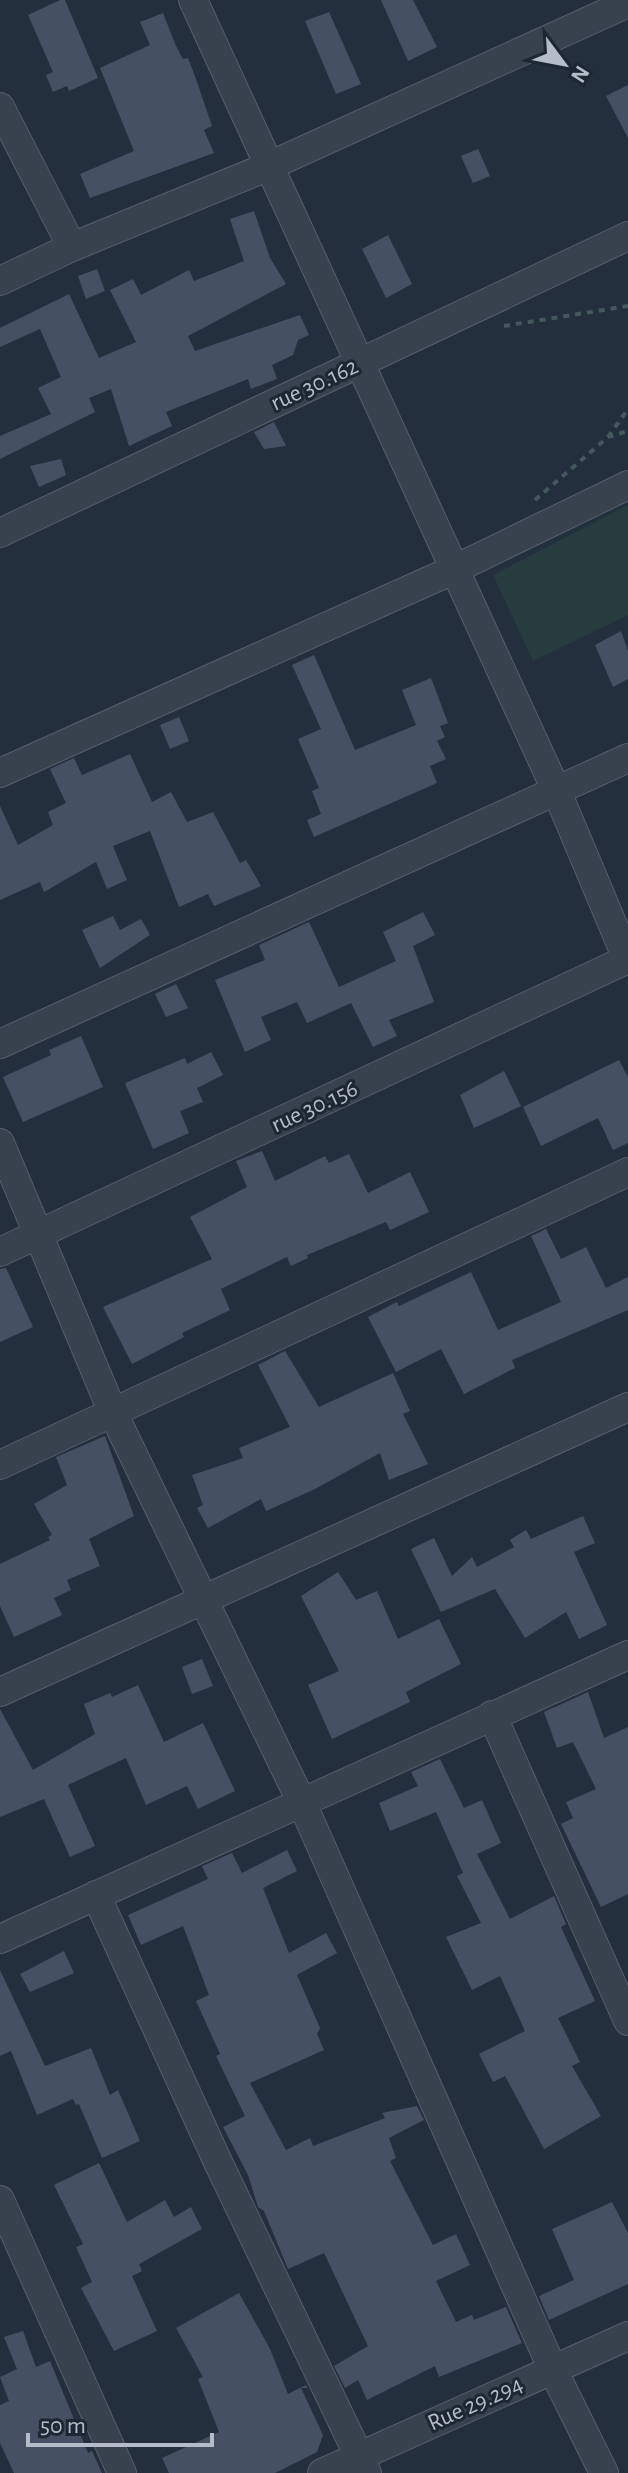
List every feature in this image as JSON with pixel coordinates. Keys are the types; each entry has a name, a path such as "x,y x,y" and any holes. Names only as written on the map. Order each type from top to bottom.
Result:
{"street":[{"path":"193,0 267,167 557,792 628,960"},
{"path":"0,281 72,247 267,167 628,3"},
{"path":"0,107 72,247"},
{"name":"rue 30.162","path":"0,533 628,236"},
{"path":"0,773 453,570 628,485"},
{"path":"0,1044 628,758"},
{"name":"rue 30.156","path":"0,1252 628,960"},
{"path":"0,1143 113,1413 302,1803 552,2368 604,2473"},
{"path":"0,1465 628,1172"},
{"path":"0,1692 628,1407"},
{"path":"0,1939 628,1655"},
{"path":"492,1715 628,2021"},
{"path":"96,1895 217,2160 363,2464"},
{"path":"0,2200 122,2473"},
{"name":"Rue 29.294","path":"322,2473 363,2464 552,2368 628,2336"}],"path":[{"path":"493,328 628,306"},
{"path":"608,437 628,409"}],"green space":[{"path":"628,505 628,615 533,661 493,575"}],"building":[{"path":"65,0 98,78 69,91 67,86 53,92 46,75 53,72 28,15"},
{"path":"381,0 413,0 437,47 408,61"},
{"path":"329,12 361,84 336,94 305,21"},
{"path":"163,13 176,46 183,59 188,58 196,79 212,126 204,130 214,153 90,198 80,174 134,151 100,68 150,45 140,22"},
{"path":"628,85 628,138 606,96"},
{"path":"478,149 490,176 473,183 461,156"},
{"path":"254,211 270,258 286,284 188,336 195,351 300,315 309,335 298,340 293,355 272,365 277,379 251,389 248,379 166,412 172,426 129,446 111,389 89,398 95,412 0,459 0,436 51,414 38,388 61,377 40,329 0,347 0,328 69,294 99,358 136,342 110,290 133,279 141,295 189,270 194,281 244,261 230,219"},
{"path":"388,235 412,284 386,298 362,249"},
{"path":"97,269 105,291 86,299 78,276"},
{"path":"274,422 286,446 264,449 254,432"},
{"path":"61,459 66,475 39,487 30,466"},
{"path":"621,631 628,651 628,679 613,687 595,645"},
{"path":"314,655 355,750 416,725 402,690 431,678 448,723 440,726 445,737 437,741 446,759 430,766 437,783 314,837 307,820 321,814 312,791 319,788 298,739 321,729 292,665"},
{"path":"179,717 189,741 170,749 160,725"},
{"path":"130,754 152,802 171,792 187,822 213,812 240,863 246,860 261,886 214,906 208,894 179,907 150,831 113,846 127,880 107,889 96,862 44,892 40,882 0,900 0,806 18,845 53,825 48,812 66,803 50,769 74,758 82,775"},
{"path":"423,912 435,935 413,946 434,1002 389,1020 397,1036 373,1047 351,1003 307,1023 297,1002 261,1017 271,1040 245,1052 215,980 265,960 259,945 309,922 339,987 396,961 383,932"},
{"path":"113,916 120,930 141,919 150,935 100,968 82,930"},
{"path":"176,984 188,1008 166,1017 155,994"},
{"path":"81,1036 103,1087 23,1122 3,1077 51,1055 49,1050"},
{"path":"211,1052 223,1075 197,1088 203,1102 180,1111 189,1133 153,1149 125,1083 185,1058 187,1064"},
{"path":"619,1060 628,1077 628,1143 613,1150 598,1118 541,1146 523,1107"},
{"path":"504,1071 521,1106 474,1128 460,1095"},
{"path":"262,1151 275,1181 325,1156 329,1163 349,1154 368,1193 410,1172 429,1212 390,1230 386,1222 307,1255 308,1258 291,1266 287,1257 221,1289 230,1310 182,1333 184,1337 132,1364 103,1307 212,1259 190,1217 247,1187 236,1161"},
{"path":"546,1229 561,1259 586,1247 606,1288 628,1277 628,1310 512,1360 515,1368 464,1394 441,1349 396,1372 368,1317 397,1302 399,1306 471,1272 498,1330 561,1302 531,1236"},
{"path":"6,1268 33,1327 0,1342 0,1269"},
{"path":"285,1351 319,1407 393,1373 410,1411 403,1414 428,1464 389,1480 380,1453 315,1489 266,1511 261,1499 208,1528 197,1508 203,1505 192,1475 243,1458 239,1448 290,1427 258,1365"},
{"path":"105,1436 134,1516 89,1539 100,1566 67,1580 71,1590 54,1598 62,1615 14,1637 0,1606 0,1564 50,1540 48,1537 52,1535 34,1504 67,1485 56,1457"},
{"path":"583,1516 595,1543 574,1552 607,1625 579,1639 566,1612 525,1638 495,1589 441,1612 411,1549 434,1538 452,1576 472,1557 477,1567 514,1547 510,1540 526,1530 531,1539"},
{"path":"338,1572 356,1600 377,1591 398,1639 439,1619 461,1664 406,1692 410,1702 332,1739 308,1685 339,1671 301,1596"},
{"path":"202,1659 213,1686 192,1694 182,1667"},
{"path":"138,1685 164,1742 203,1723 235,1791 198,1809 187,1786 146,1805 126,1758 68,1785 95,1846 70,1857 44,1799 0,1817 0,1709 33,1770 95,1734 84,1704 110,1693 112,1697"},
{"path":"588,1692 604,1738 628,1727 628,1894 601,1907 561,1824 573,1818 566,1802 596,1789 573,1742 557,1748 544,1712"},
{"path":"440,1759 464,1808 482,1800 501,1843 477,1854 510,1919 554,1896 566,1924 561,1927 595,2001 558,2018 580,2062 572,2066 601,2116 544,2149 505,2076 493,2082 479,2054 525,2031 500,1976 472,1990 446,1937 481,1923 457,1876 463,1873 436,1812 390,1831 379,1803 418,1786 411,1772"},
{"path":"287,1850 297,1871 263,1888 289,1953 326,1933 337,1953 297,1975 320,2028 317,2034 324,2050 250,2083 286,2150 310,2138 313,2146 385,2118 382,2113 417,2106 424,2120 389,2138 396,2158 390,2161 433,2245 456,2234 470,2265 436,2281 456,2322 472,2315 474,2320 506,2307 522,2343 439,2377 435,2366 367,2400 358,2380 345,2388 334,2366 368,2346 324,2253 288,2269 264,2211 258,2207 248,2175 223,2127 245,2116 216,2056 220,2054 196,2001 209,1995 183,1926 141,1945 128,1915 208,1879 202,1866 232,1853 242,1873"},
{"path":"64,1951 74,1973 30,1992 20,1974"},
{"path":"0,1970 45,2066 91,2048 110,2095 118,2090 140,2141 102,2158 79,2104 76,2105 73,2099 37,2115 11,2051 0,2056"},
{"path":"99,2163 127,2222 165,2200 174,2217 191,2207 202,2229 139,2264 142,2271 132,2276 157,2331 114,2351 81,2288 92,2282 76,2247 83,2244 54,2185"},
{"path":"612,2202 628,2233 628,2284 549,2320 539,2296 574,2280 552,2229"},
{"path":"239,2293 270,2349 288,2394 306,2385 308,2388 301,2388 323,2435 317,2452 275,2473 169,2473 162,2458 219,2432 198,2379 203,2377 176,2328"},
{"path":"23,2331 36,2367 50,2361 88,2453 92,2451 102,2473 14,2473 0,2443 0,2405 9,2401 0,2377 17,2369 4,2337"}]}
